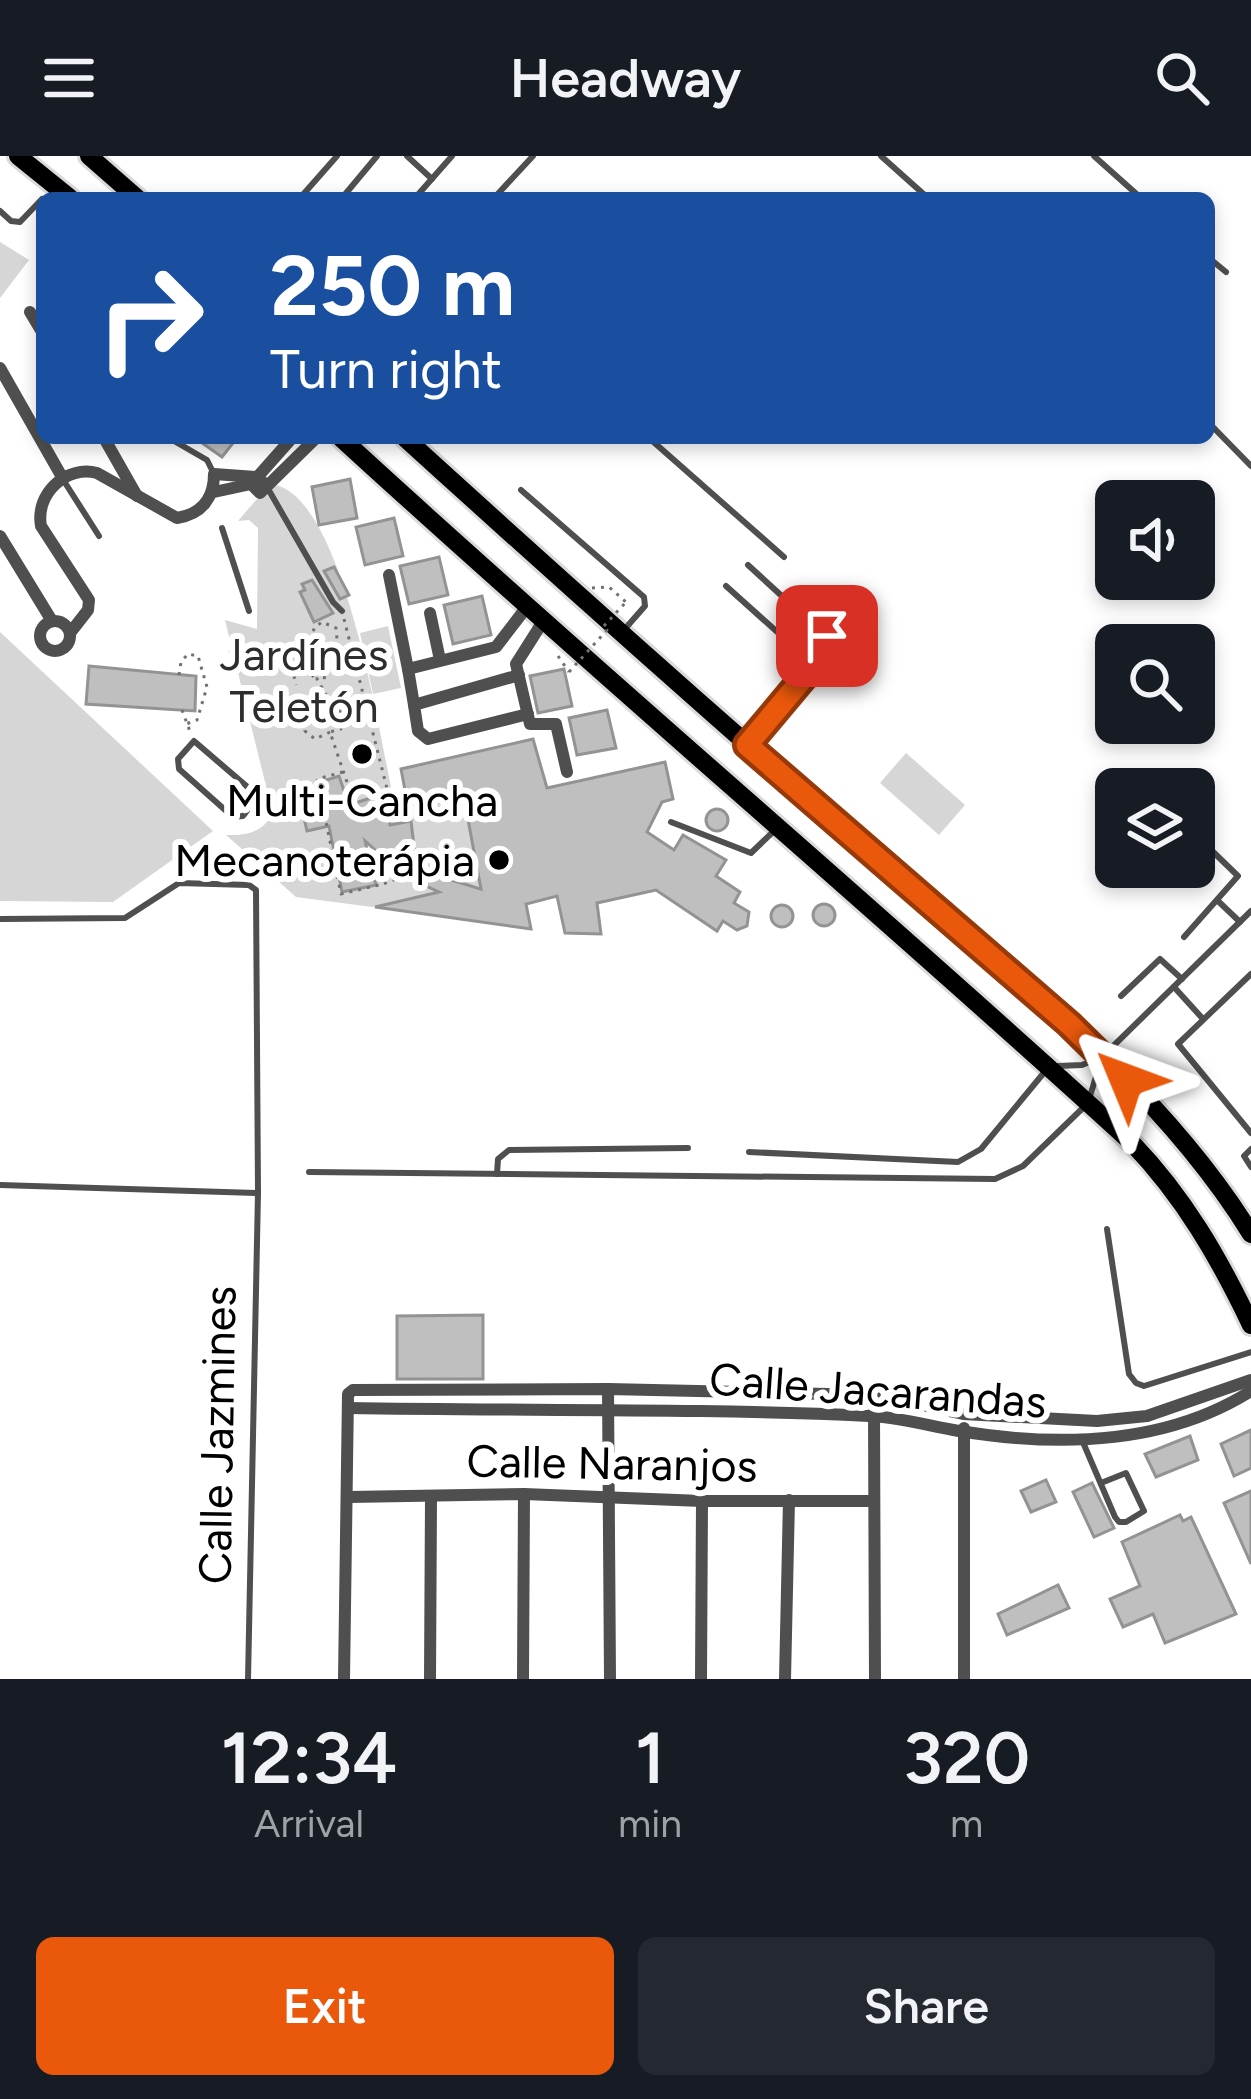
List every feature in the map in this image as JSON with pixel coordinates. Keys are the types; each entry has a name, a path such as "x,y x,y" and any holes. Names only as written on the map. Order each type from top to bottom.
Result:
{"main road":[{"path":"19,156 45,192"},
{"path":"89,156 130,192"},
{"path":"348,444 542,623 1050,1065 1158,1170 1219,1258 1251,1324"},
{"path":"412,444 1102,1057 1174,1127 1220,1184 1251,1234"}],"street":[{"path":"30,312 36,322"},
{"path":"0,368 36,431"},
{"path":"43,444 62,477"},
{"path":"107,444 138,497"},
{"path":"261,487 288,444"},
{"path":"214,492 261,487 309,444"},
{"path":"52,621 40,634 47,649 64,649 88,610 89,600 39,517 46,497 62,477 84,470 97,473 177,518 197,511 214,492 214,474 261,487"},
{"path":"0,536 52,621 64,623 70,633"},
{"path":"389,575 418,731 428,739 528,714"},
{"path":"408,669 500,645 526,608"},
{"path":"430,613 440,660"},
{"path":"542,623 518,657 519,675 531,725 556,724 567,772"},
{"path":"414,705 519,675"},
{"name":"Calle Jacarandas","path":"1251,1380 1147,1416 1097,1421 963,1414 874,1396 608,1389 350,1391 348,1408 874,1416 965,1432 1082,1439 1138,1436 1188,1422 1251,1391"},
{"path":"608,1389 610,1679"},
{"path":"874,1396 875,1679"},
{"path":"344,1679 348,1408"},
{"path":"963,1414 964,1679"},
{"path":"523,1679 524,1494"},
{"name":"Calle Naranjos","path":"349,1497 524,1494 874,1501"},
{"path":"430,1679 431,1498"},
{"path":"785,1679 789,1500"},
{"path":"701,1679 702,1501"}],"lane":[{"path":"305,192 337,156"},
{"path":"347,192 377,156"},
{"path":"407,156 432,179"},
{"path":"420,192 452,156"},
{"path":"499,192 532,156"},
{"path":"881,156 921,192"},
{"path":"1094,156 1134,192"},
{"path":"0,212 20,222 36,205"},
{"path":"1215,263 1226,272"},
{"path":"1215,429 1251,466"},
{"path":"179,444 207,460 214,474"},
{"path":"656,444 784,557"},
{"path":"62,477 99,536"},
{"path":"261,487 343,611"},
{"path":"521,490 644,597 645,606 620,633"},
{"path":"222,528 249,610"},
{"path":"747,745 831,640 748,565"},
{"path":"726,586 814,665"},
{"path":"194,742 258,796 243,815 233,817 179,769 178,759 194,742"},
{"path":"671,822 751,853 778,827"},
{"path":"1184,937 1238,876 1215,854"},
{"name":"Calle Jazmines","path":"0,919 125,918 179,883 254,886 258,1193 248,1679"},
{"path":"1218,901 1240,922"},
{"path":"749,1152 958,1162 981,1149 1050,1065 1067,1068 1102,1057 1251,911"},
{"path":"1121,996 1160,959 1181,979"},
{"path":"1251,974 1181,1039 1179,1048 1251,1133"},
{"path":"1174,987 1203,1019"},
{"path":"309,1172 995,1179 1023,1166 1088,1103 1102,1057"},
{"path":"497,1174 498,1159 509,1150 688,1148"},
{"path":"1251,1149 1244,1156 1251,1167"},
{"path":"0,1185 258,1193"},
{"path":"1107,1229 1129,1373 1136,1384 1144,1386 1251,1352"},
{"path":"1082,1439 1101,1483 1119,1522 1144,1511 1126,1473 1101,1483"}],"path":[{"path":"559,662 568,672 626,602 609,587"},
{"path":"343,611 394,816 436,813"},
{"path":"229,652 253,647 256,656 278,656 281,665 291,665 336,641 337,628 330,623 314,628 312,640 320,648"},
{"path":"320,648 316,673 342,716 343,726 319,739 305,731 307,718 321,712 329,700"},
{"path":"178,675 188,653 198,656 207,688 196,719 186,724"},
{"path":"313,656 310,674 320,683"},
{"path":"291,665 296,685"},
{"path":"316,673 327,668 320,683"},
{"path":"182,710 194,742"},
{"path":"321,712 342,716"},
{"path":"330,732 354,803"},
{"path":"344,772 317,779 340,894 404,876"},
{"path":"375,850 383,884"}],"green space":[{"path":"0,242 29,260 0,298"},
{"name":"Jardínes Teletón","path":"276,485 301,501 322,533 340,577 369,680 395,806 463,797 481,887 438,876 416,863 411,822 390,825 383,795 349,805 339,776 320,782 342,891 376,885 368,851 376,849 404,876 441,891 372,907 296,897 226,835 260,828 270,817 275,799 267,790 225,620 257,629 258,528 249,520 238,521"},
{"path":"388,626 401,688 373,694 360,633"},
{"path":"0,632 213,831 113,902 0,901"},
{"path":"906,753 965,805 939,835 880,783"}],"building":[{"path":"204,444 232,444 222,457"},
{"path":"350,479 357,518 319,525 312,487"},
{"path":"394,518 403,556 365,565 356,527"},
{"path":"439,557 448,595 409,604 400,566"},
{"path":"334,567 349,595 340,599 324,571"},
{"path":"312,580 333,613 314,622 300,592 305,590 302,584"},
{"path":"482,596 491,635 453,644 444,605"},
{"path":"89,666 196,676 195,711 86,704"},
{"path":"564,669 572,706 538,713 530,676"},
{"path":"607,710 616,748 577,755 569,718"},
{"path":"533,739 547,788 665,762 673,799 662,802 647,832 674,850 683,835 726,860 716,876 740,892 734,903 749,912 747,926 737,930 723,921 717,931 656,890 597,903 601,934 565,933 557,896 526,904 531,929 375,907 439,892 404,876 365,841 376,885 342,892 329,826 307,831 302,810 325,805 320,782 339,776 349,805 383,794 390,825 411,821 416,863 438,876 481,889 464,798 408,806 401,769"},
{"path":"717,809 728,820 717,831 706,820"},
{"path":"824,904 835,915 824,926 813,915"},
{"path":"782,905 793,916 782,927 771,916"},
{"path":"483,1315 483,1379 397,1379 397,1316"},
{"path":"1251,1430 1251,1468 1234,1476 1221,1444"},
{"path":"1190,1436 1198,1460 1156,1477 1145,1454"},
{"path":"1046,1480 1056,1502 1031,1512 1021,1491"},
{"path":"1092,1483 1114,1528 1094,1537 1073,1492"},
{"path":"1251,1491 1251,1564 1224,1503"},
{"path":"1180,1515 1183,1521 1191,1517 1236,1614 1165,1643 1153,1614 1123,1627 1110,1599 1140,1586 1122,1542"},
{"path":"1058,1585 1069,1608 1007,1635 998,1614"}],"place":[{"name":"Multi-Cancha","path":"362,754"},
{"name":"Mecanoterápia","path":"499,860"}],"route":[{"path":"827,636 830,646 747,745 1069,1024 1126,1080"}]}
